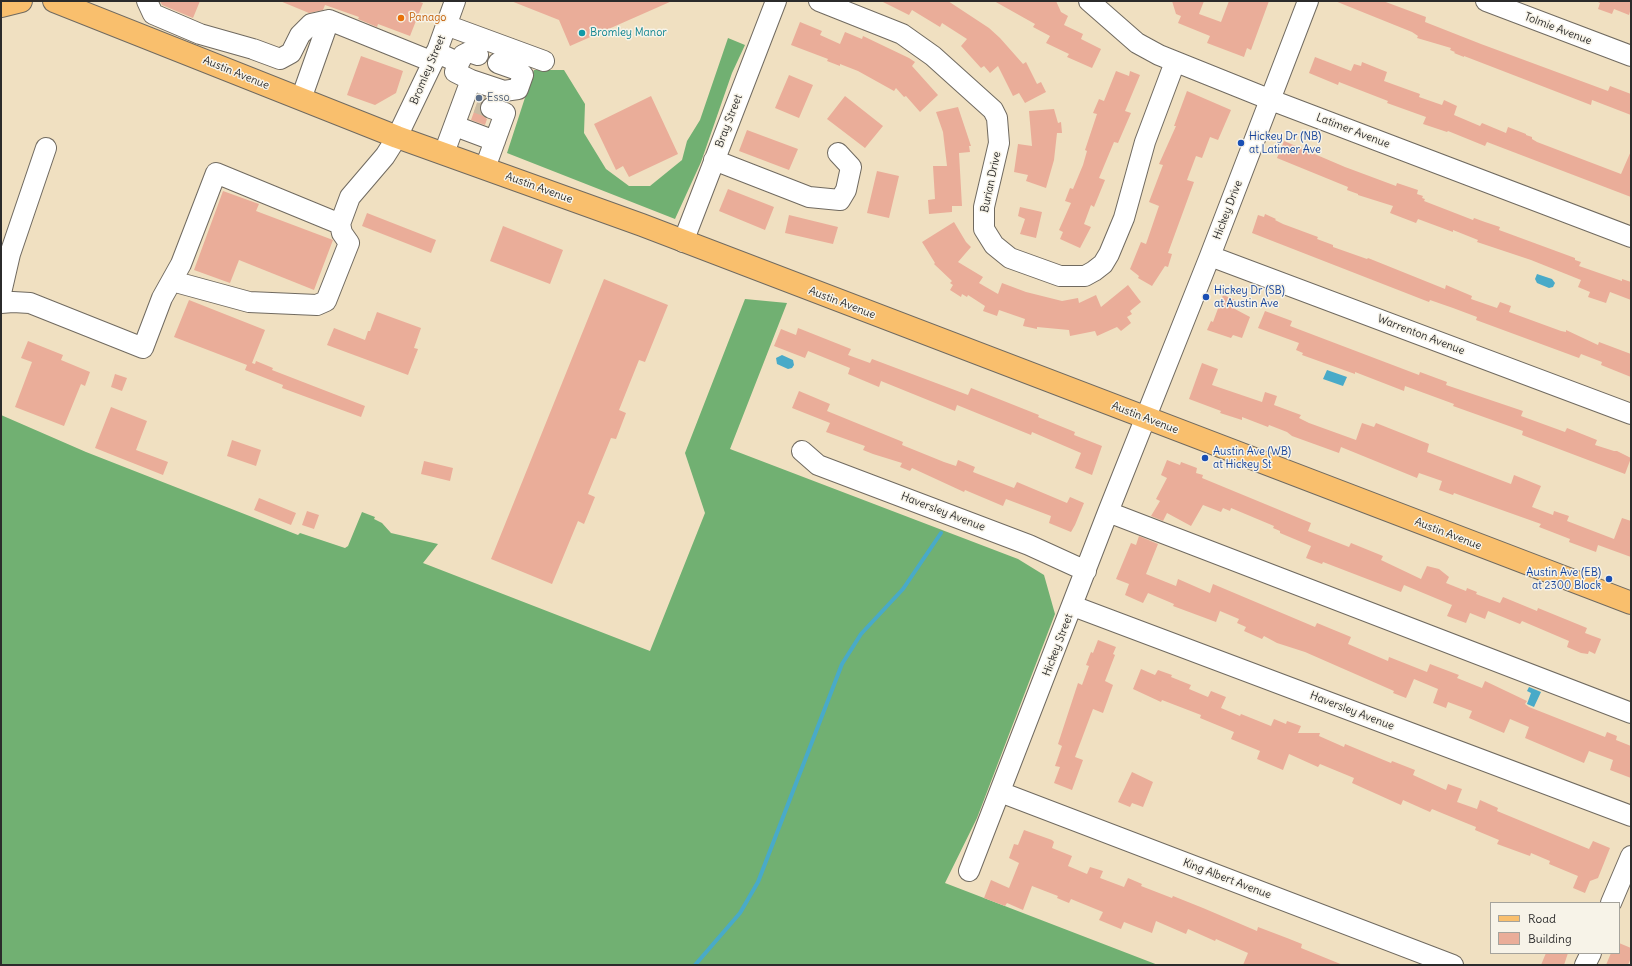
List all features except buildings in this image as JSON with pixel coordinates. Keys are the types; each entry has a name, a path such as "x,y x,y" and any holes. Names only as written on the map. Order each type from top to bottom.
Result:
{"main road":[{"path":"1,6 20,1"},
{"name":"Austin Avenue","path":"54,1 397,137 485,168 683,242 1631,604"}],"street":[{"path":"147,1 152,14 200,34 253,48 280,59 291,53 300,35 312,24 329,20 434,57 459,62"},
{"name":"Bromley Street","path":"340,224 350,198 385,156 397,137 434,57 455,1"},
{"name":"Bray Street","path":"683,242 776,1"},
{"name":"Burian Drive","path":"819,1 902,34 933,56 993,110 997,118 999,143 984,207 984,229 994,246 1010,258 1060,276 1084,276 1103,264 1109,254 1126,212 1145,142 1175,62"},
{"name":"Latimer Avenue","path":"1089,1 1147,50 1271,100 1631,236"},
{"name":"Hickey Drive","path":"1146,419 1271,100 1308,1"},
{"name":"Tolmie Avenue","path":"1486,1 1631,56"},
{"path":"301,99 329,20"},
{"path":"446,25 544,61"},
{"path":"478,55 469,52 463,55 455,72 477,113 485,168"},
{"path":"444,154 477,113 499,90 512,91 518,89 523,75 506,66"},
{"path":"1,293 10,254 46,148"},
{"path":"714,160 809,197 840,200 846,190 851,167 838,153"},
{"path":"1,299 1,303 30,303 143,348 162,298 181,264 216,173 340,224 342,233 349,243 328,298 320,305 249,302 172,281"},
{"name":"Warrenton Avenue","path":"1210,256 1631,414"},
{"name":"Hickey Street","path":"969,871 1073,606 1108,512 1146,419"},
{"name":"Haversley Avenue","path":"802,451 818,465 1029,545 1086,571"},
{"path":"1108,512 1631,713"},
{"name":"Haversley Avenue","path":"1073,606 1631,816"},
{"name":"King Albert Avenue","path":"1000,792 1454,965"},
{"path":"1611,902 1631,856"},
{"path":"1586,965 1590,954"}],"green space":[{"path":"728,38 745,45 732,73 701,162 675,219 507,153 534,70 564,70 585,104 584,133 606,169 629,186 650,186 682,160 687,141 700,120"},
{"path":"745,299 787,303 730,449 1018,559 1044,575 1055,614 977,818 945,883 1158,965 1,965 1,415 86,452 298,535 300,533 345,548 348,546 362,512 375,517 374,519 382,523 391,533 438,544 423,563 650,651 705,513 685,453"}],"water":[{"path":"1537,274 1552,279 1555,283 1553,287 1549,288 1537,283 1535,279"},
{"path":"782,355 793,360 794,365 792,368 788,369 777,364 776,358"},
{"path":"1327,370 1347,377 1343,386 1323,379"},
{"path":"1529,687 1541,692 1534,707 1527,704 1531,693 1527,691"}],"waterway":[{"path":"695,965 740,913 758,882 842,664 861,634 903,589 941,533"}],"tunnel":[{"path":"477,103 491,108"}],"place":[{"name":"Panago","path":"401,18"},
{"name":"Bromley Manor","path":"582,33"},
{"name":"Esso","path":"479,98"},
{"name":"Hickey Dr (NB) at Latimer Ave","path":"1241,143"},
{"name":"Hickey Dr (SB) at Austin Ave","path":"1206,297"},
{"name":"Austin Ave (WB) at Hickey St","path":"1205,458"},
{"name":"Austin Ave (EB) at 2300 Block","path":"1609,579"}]}
